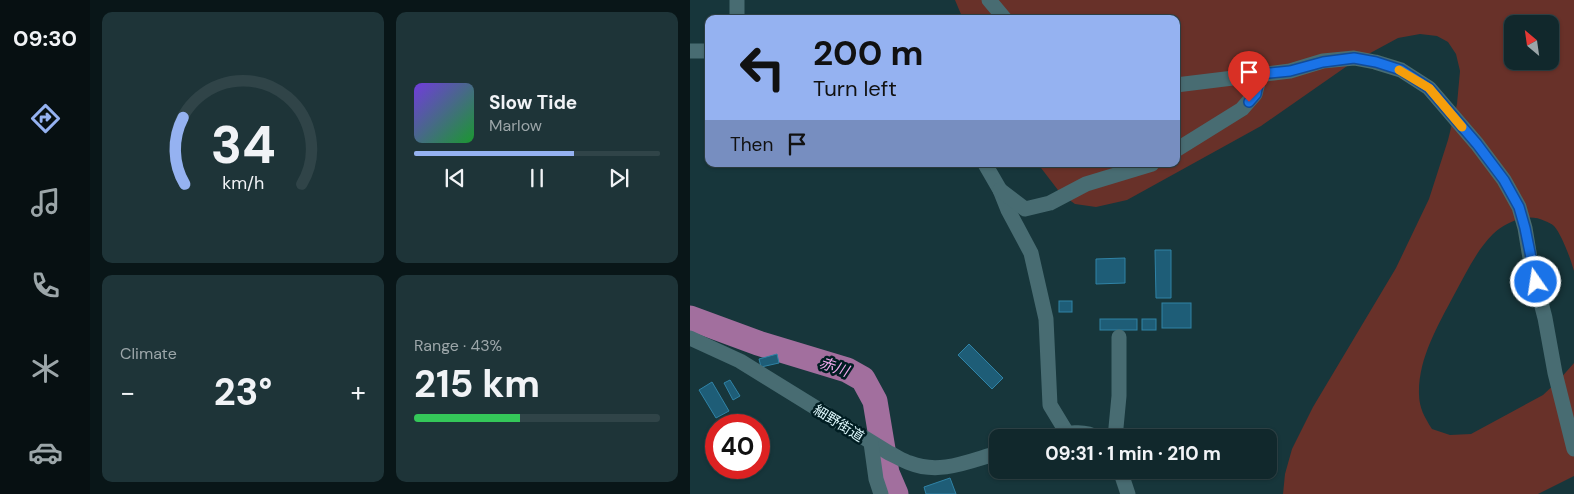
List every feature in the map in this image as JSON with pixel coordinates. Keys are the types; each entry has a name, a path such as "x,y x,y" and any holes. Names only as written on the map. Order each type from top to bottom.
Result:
{"street":[{"path":"736,0 737,15"},
{"path":"989,0 1002,15"},
{"path":"690,51 705,51"},
{"path":"1180,84 1290,71 1331,61 1354,58 1376,62 1401,70 1429,88 1477,144 1504,180 1519,207 1546,318 1555,373 1574,449"},
{"path":"1180,148 1242,109 1256,94 1260,74"},
{"path":"987,167 1031,253 1046,319 1050,405 1065,429"},
{"path":"1000,190 1025,209 1050,203 1086,184 1142,167"},
{"path":"1117,429 1119,396 1119,337"},
{"name":"細野街道","path":"690,338 740,361 871,442 911,464 934,468 950,467 989,456"},
{"path":"871,442 876,479 881,494"},
{"path":"1123,479 1128,494"}],"shaded area":[{"path":"955,0 1574,0 1574,271 1560,235 1550,223 1538,218 1524,218 1510,222 1493,234 1476,255 1462,279 1430,343 1422,368 1419,399 1421,408 1432,429 1450,435 1471,434 1543,395 1574,363 1574,476 1538,494 1283,494 1285,474 1292,449 1313,407 1396,268 1429,199 1448,140 1457,104 1460,71 1456,54 1448,42 1437,36 1420,34 1398,38 1350,64 1261,126 1127,200 1096,207 1075,204 1061,194 1040,167 1180,167 1180,15 961,15"}],"building":[{"path":"1155,250 1171,250 1171,298 1156,298"},
{"path":"1125,258 1125,283 1096,284 1096,259"},
{"path":"1059,301 1072,301 1072,312 1059,312"},
{"path":"1162,303 1191,303 1191,328 1162,328"},
{"path":"1100,319 1137,319 1137,330 1100,330"},
{"path":"1142,319 1156,319 1156,330 1142,330"},
{"path":"969,344 1003,378 992,389 958,355"},
{"path":"777,354 779,363 761,367 759,359"},
{"path":"730,380 740,396 733,400 724,383"},
{"path":"712,382 729,411 723,414 714,414 699,390"},
{"path":"950,478 956,494 926,494 924,487"}],"waterway":[{"name":"赤川","path":"690,318 758,343 847,370 863,379 875,401 887,473 896,494"}],"slow traffic":[{"path":"1399,70 1429,88 1462,127"}],"route":[{"path":"1249,102 1256,94 1260,74 1290,71 1323,62 1354,58 1376,62 1401,70 1429,88 1477,144 1504,180 1519,207 1536,282"}]}
